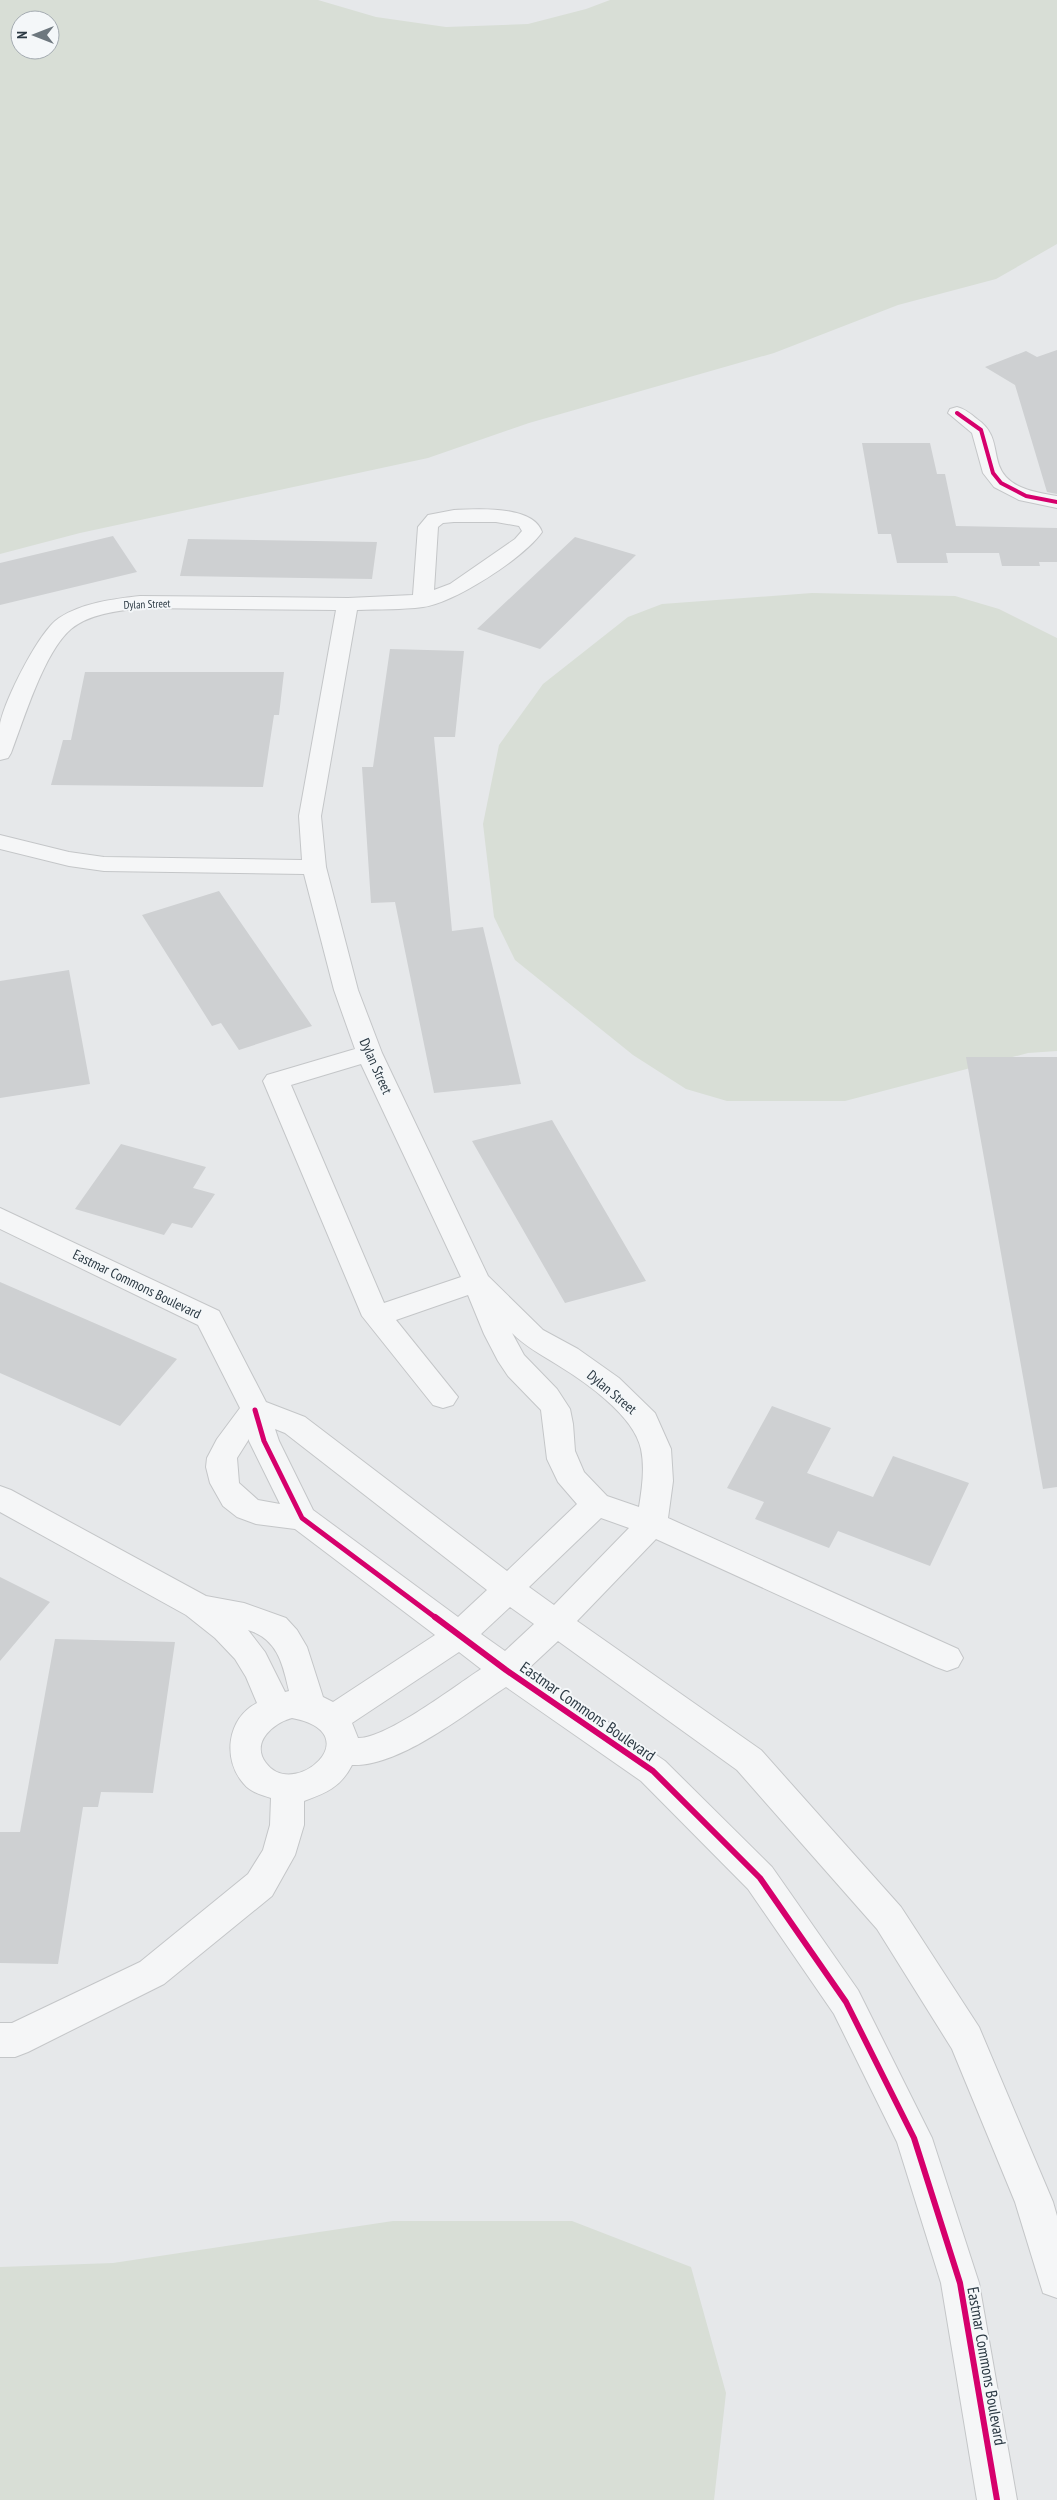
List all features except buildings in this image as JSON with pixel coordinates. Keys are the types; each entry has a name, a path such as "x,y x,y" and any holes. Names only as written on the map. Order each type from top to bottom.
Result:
{"street":[{"path":"957,413 981,430 994,473 1001,483 1026,496 1057,502"},
{"name":"Dylan Street","path":"0,753 43,649 65,624 84,615 116,605 140,602 348,604 423,602 456,588 522,543 532,532 531,527 526,522 506,518 448,517 436,519 428,527 423,602"},
{"name":"Dylan Street","path":"348,604 310,816 314,867 338,963 369,1053 477,1282 500,1338 514,1364 555,1408 560,1429 560,1451 566,1467 576,1485 596,1504"},
{"path":"0,842 68,858 104,864 314,867"},
{"path":"369,1053 276,1081 376,1316 444,1397"},
{"name":"Eastmar Commons Boulevard","path":"0,1218 209,1318 255,1410 264,1441 302,1518 506,1670 653,1771 760,1878 846,2002 914,2138 960,2283 997,2500"},
{"path":"376,1316 477,1282"},
{"name":"Dylan Street","path":"477,1282 533,1337 609,1386 645,1421 656,1449 658,1481 652,1524"},
{"path":"302,1518 256,1512 230,1495 222,1477 222,1456 255,1410 295,1425 555,1624 749,1760 889,1918 966,2039 1034,2202 1057,2279"},
{"path":"0,1498 197,1606 227,1629 248,1650 263,1674 275,1708"},
{"path":"321,1712 460,1635 596,1504 652,1524 947,1658"},
{"path":"342,1751 366,1752 398,1740 506,1670 555,1624 652,1524"},
{"path":"197,1606 248,1616 280,1632 321,1712"},
{"path":"292,1704 321,1712 339,1726 344,1743 340,1761 328,1776 309,1786 288,1788 270,1784 257,1775 247,1762 245,1747 249,1732 260,1718 275,1708 292,1704"},
{"path":"0,2040 15,2040 152,1973 260,1885 278,1855 287,1825 288,1788"}],"shaded area":[{"path":"0,0 318,0 376,17 446,27 528,24 586,9 610,0 1057,0 1057,244 996,279 898,305 774,353 529,423 428,458 80,533 0,554"},
{"path":"812,593 955,596 999,609 1057,638 1057,1051 1028,1053 845,1101 727,1101 686,1089 633,1055 515,960 494,917 483,824 499,745 543,684 628,617 662,604"},
{"path":"393,2221 572,2221 691,2267 726,2393 714,2500 0,2500 0,2267 113,2263"}],"cycle path":[{"path":"957,413 981,430 993,473 1001,483 1026,496 1057,502"},
{"path":"255,1410 264,1441 302,1518 506,1670 653,1771 760,1878 846,2002 914,2138 960,2283 997,2500"}]}
